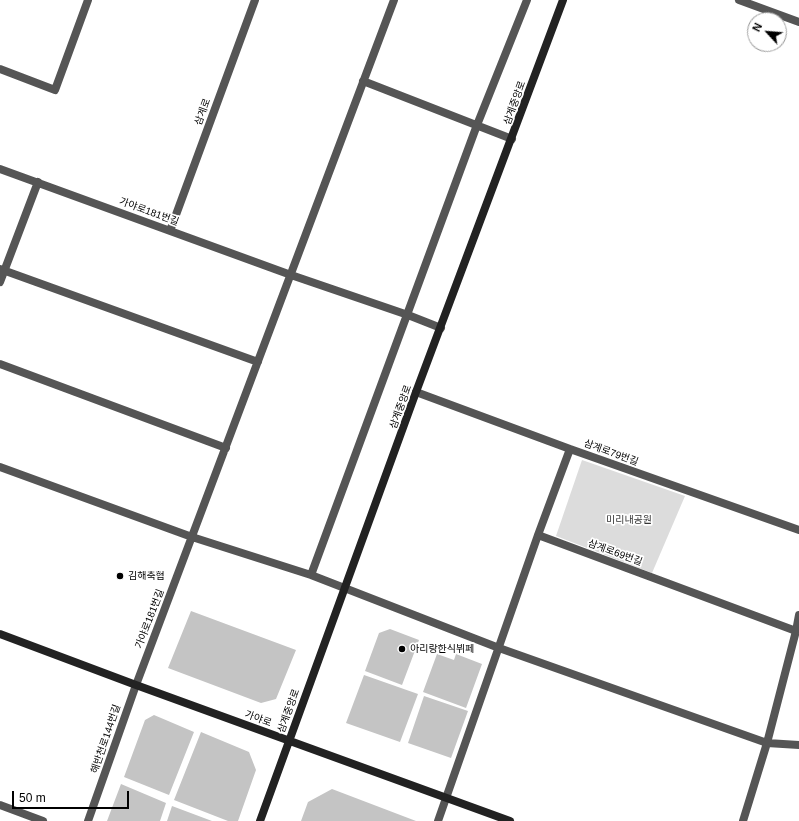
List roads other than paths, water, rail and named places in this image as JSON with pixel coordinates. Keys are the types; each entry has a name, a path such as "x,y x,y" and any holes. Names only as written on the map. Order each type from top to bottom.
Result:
{"main road":[{"name":"삼계중앙로","path":"260,821 416,392 442,328 563,0"},
{"name":"가야로","path":"0,634 510,821"}],"street":[{"path":"0,69 55,90 88,0"},
{"name":"삼계로","path":"170,231 255,0"},
{"name":"가야로181번길","path":"136,685 394,0"},
{"path":"311,575 477,125 527,0"},
{"path":"739,0 799,22"},
{"path":"363,82 512,139"},
{"name":"가야로181번길","path":"0,169 291,275"},
{"path":"0,282 2,270 38,182"},
{"path":"2,270 258,362"},
{"path":"291,275 442,328"},
{"path":"0,364 226,448"},
{"name":"삼계로79번길","path":"416,392 570,449 799,530"},
{"path":"438,821 538,535 570,449"},
{"path":"0,467 192,537 311,575 499,648 767,742 799,745"},
{"name":"삼계로69번길","path":"538,535 796,631"},
{"path":"743,821 767,742 799,615"},
{"name":"해반천로144번길","path":"88,821 136,685"},
{"path":"0,806 43,821"}],"place":[{"name":"김해축협","path":"120,576"},
{"name":"아리랑한식뷔페","path":"402,649"}],"park label":[{"name":"미리내공원","path":"629,520"}]}
